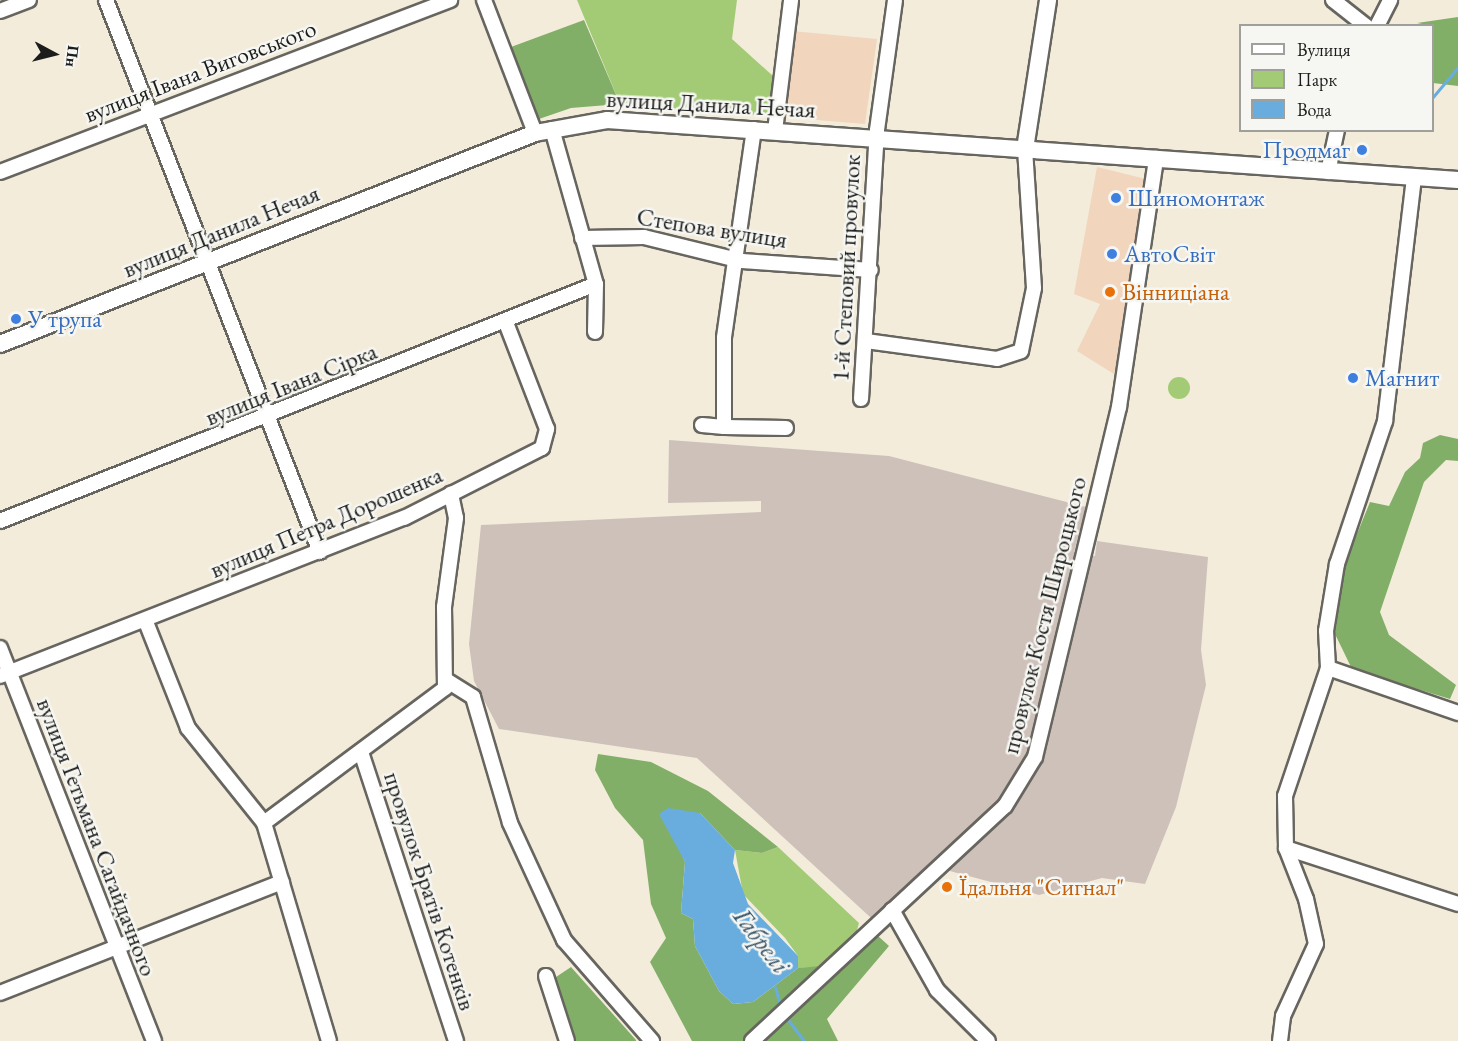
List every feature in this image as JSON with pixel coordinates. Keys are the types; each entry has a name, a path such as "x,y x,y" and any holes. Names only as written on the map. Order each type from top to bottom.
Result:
{"main road":[{"path":"1025,149 1048,0"},
{"name":"вулиця Данила Нечая","path":"0,344 543,131 640,119 1413,179 1458,180"}],"street":[{"path":"0,11 29,0"},
{"path":"106,0 320,552"},
{"name":"вулиця Івана Виговського","path":"0,172 450,0"},
{"path":"484,0 543,131 582,238 596,284 595,332"},
{"path":"775,131 791,0"},
{"name":"1-й Степовий провулок","path":"861,399 871,270 876,138 895,0"},
{"path":"1333,0 1363,24"},
{"path":"1378,24 1390,0"},
{"path":"724,427 724,338 733,257 754,129"},
{"path":"1328,172 1337,132"},
{"path":"866,341 997,359 1021,351 1034,288 1025,149"},
{"name":"провулок Костя Широцького","path":"752,1041 1005,806 1035,757 1119,407 1156,158"},
{"path":"1280,1041 1283,1016 1316,944 1306,899 1286,848 1285,796 1328,668 1326,631 1337,564 1380,444 1390,396 1413,179"},
{"name":"Степова вулиця","path":"582,238 644,237 733,257 871,270"},
{"name":"вулиця Івана Сірка","path":"0,521 506,323 596,284"},
{"name":"вулиця Петра Дорошенка","path":"4,674 146,622 320,552 451,494 542,448 546,440 506,323"},
{"path":"702,425 786,428"},
{"path":"451,494 456,518 444,607 446,680 473,697 510,823 564,940 652,1041"},
{"path":"146,622 188,728 264,824 329,1041"},
{"name":"вулиця Гетьмана Сагайдачного","path":"0,648 4,674 154,1041"},
{"path":"1328,668 1458,713"},
{"name":"провулок Братів Котенків","path":"264,824 362,755 440,696 446,680"},
{"name":"провулок Братів Котенків","path":"362,755 456,1041"},
{"path":"1286,848 1458,904"},
{"path":"0,993 115,945 282,882"},
{"path":"892,910 937,990 988,1041"},
{"path":"546,976 567,1041"}],"shaded area":[{"path":"792,31 877,39 865,124 781,117"},
{"path":"1097,167 1146,179 1127,327 1114,374 1077,351 1100,304 1074,294"},
{"path":"669,440 889,456 1086,507 1074,552 1095,556 1097,541 1208,557 1201,650 1206,685 1176,807 1145,884 1102,878 1039,895 946,870 882,928 697,758 499,729 474,681 469,644 481,525 761,512 761,501 668,503"}],"green space":[{"path":"577,0 737,0 732,39 773,76 770,116 620,104"},
{"path":"1458,17 1458,86 1434,83 1434,24 1417,23"},
{"path":"584,20 620,104 571,108 539,119 511,47"},
{"path":"1179,377 1187,380 1190,388 1187,396 1179,399 1171,396 1168,388 1171,380"},
{"path":"1440,435 1458,439 1458,461 1446,460 1424,482 1380,612 1389,635 1456,685 1450,699 1352,669 1335,634 1344,566 1370,502 1389,506 1405,472 1420,458 1423,443"},
{"path":"598,754 651,762 708,791 778,847 762,853 735,850 700,813 670,827 685,862 681,913 693,919 695,946 719,991 733,1004 753,1002 798,968 821,966 834,976 877,935 889,946 827,1019 838,1041 692,1041 650,962 666,938 651,904 643,840 615,808 595,770"},
{"path":"778,847 859,923 856,934 823,967 798,968 798,956 785,938 743,894 735,850 762,853"},
{"path":"571,967 636,1041 571,1041 568,1020 550,981"}],"water":[{"path":"668,808 700,813 735,850 733,863 748,904 798,956 798,968 753,1002 733,1004 719,991 695,946 693,919 681,913 685,862 659,814"}],"waterway":[{"path":"1434,96 1458,67"},
{"name":"Габрелі","path":"775,987 779,1001"},
{"name":"Габрелі","path":"789,1021 804,1041"}],"place":[{"name":"Продмаг","path":"1362,150"},
{"name":"Шиномонтаж","path":"1116,198"},
{"name":"АвтоСвіт","path":"1112,254"},
{"name":"Вінниціана","path":"1110,292"},
{"name":"У трупа","path":"16,319"},
{"name":"Магнит","path":"1353,378"},
{"name":"Їдальня \"Сигнал\"","path":"947,887"}]}
